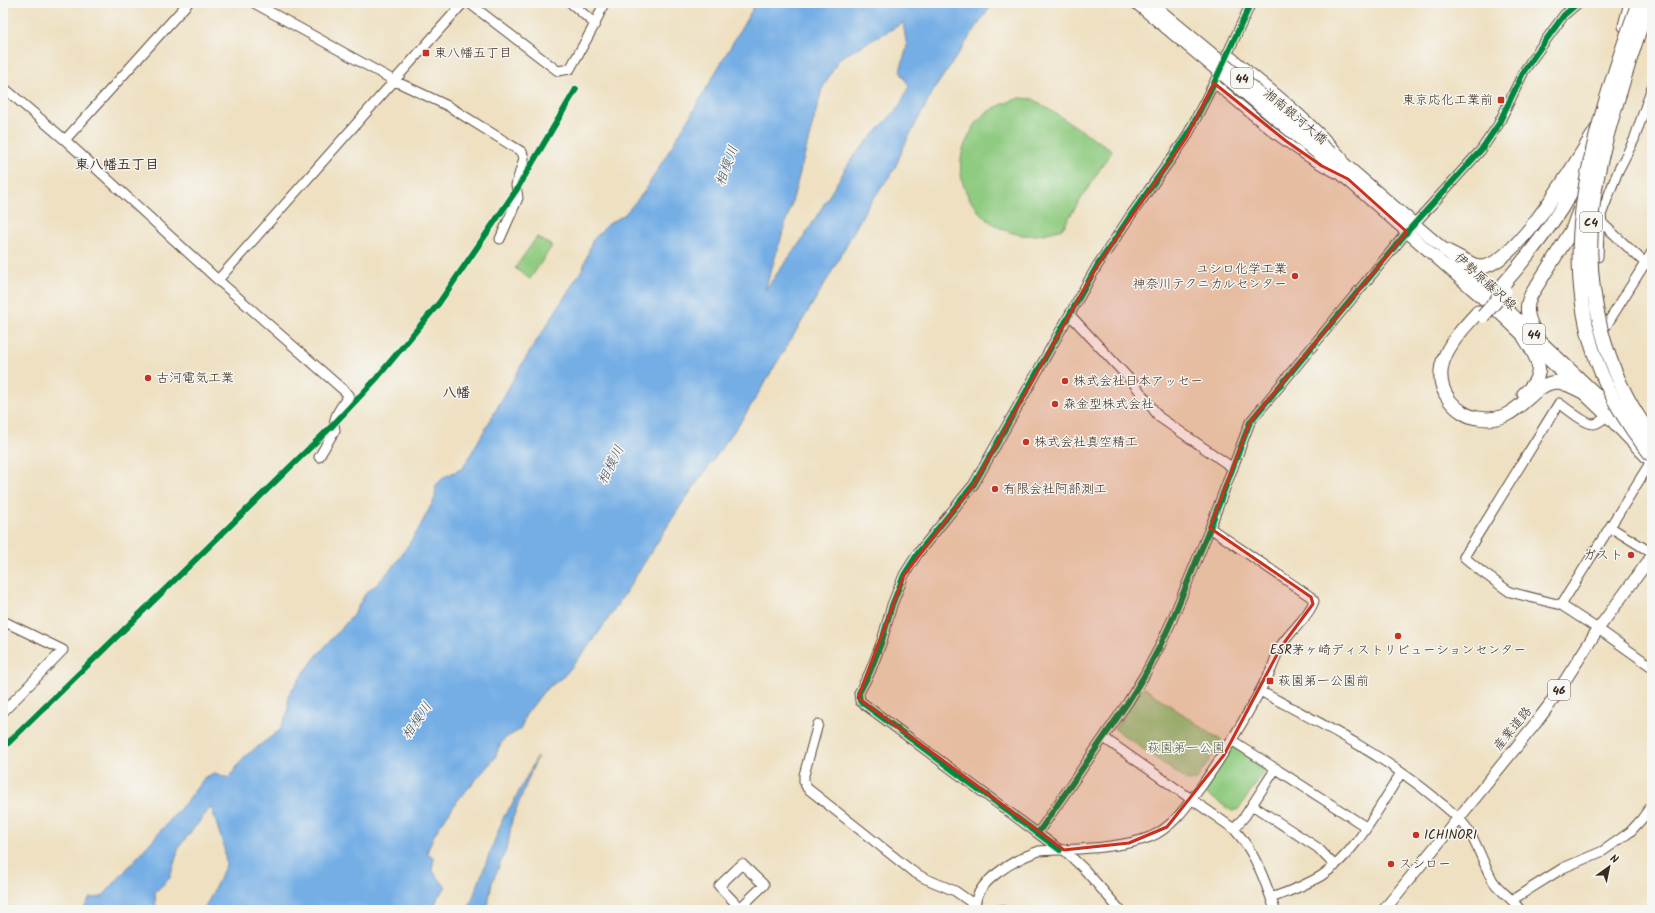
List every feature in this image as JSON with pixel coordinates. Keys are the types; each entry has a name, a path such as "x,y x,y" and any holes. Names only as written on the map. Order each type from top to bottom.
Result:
{"highway":[{"path":"1503,289 1539,241 1568,197 1585,166 1592,149 1611,82 1631,3"},
{"name":"C4","path":"1638,3 1601,114 1592,150 1581,210 1578,258 1581,298 1596,358 1622,414 1652,460"},
{"name":"C4","path":"1650,3 1637,36 1610,123 1601,158 1593,206 1591,248 1593,289 1598,318 1607,352 1632,408 1652,436"},
{"path":"1480,314 1456,348 1450,362 1448,373 1454,395 1467,407 1482,412 1499,410 1519,398 1534,384 1538,374 1538,361 1530,336 1527,305 1531,295 1572,230 1621,87 1652,14"},
{"path":"1446,250 1478,267 1492,264 1504,255 1546,208 1598,127"},
{"path":"1581,391 1564,383 1550,383 1543,386 1516,409 1502,417 1494,419 1477,418 1461,411 1453,405 1447,397 1442,382 1441,369 1451,343 1546,243 1564,216 1596,161"}],"main road":[{"name":"湘南銀河大橋","path":"1136,3 1329,157"},
{"name":"湘南銀河大橋","path":"1151,3 1329,157"},
{"name":"伊勢原藤沢線","path":"1329,157 1411,228 1467,283 1530,336 1612,415 1652,460"},
{"name":"伊勢原藤沢線","path":"1411,228 1446,250 1581,391 1652,447"},
{"name":"産業道路","path":"1384,910 1542,714 1598,628 1652,556"}],"street":[{"path":"65,140 188,3"},
{"path":"254,3 395,81 448,106 522,152 524,158 516,185 518,198 500,239"},
{"path":"218,280 463,3"},
{"path":"469,3 558,71 570,69 595,24 604,3"},
{"path":"571,3 595,24"},
{"path":"1120,910 1084,869 1062,850 860,701 858,698 882,640 892,605 904,575 918,553 974,484 1098,266 1131,215 1186,138 1214,83 1251,3"},
{"path":"1038,833 1104,738 1144,676 1160,646 1210,528 1250,422 1411,228 1481,150 1498,125 1524,71 1534,55 1564,15 1576,3"},
{"path":"1227,53 1293,108 1332,145 1352,176"},
{"path":"1214,83 1286,141 1322,166 1352,176"},
{"path":"3,87 65,140 218,280 349,395 334,420 333,425 335,430 319,457"},
{"path":"1652,87 1634,140 1618,171 1601,215 1602,222 1599,231 1597,249 1598,278 1606,326 1626,389 1624,405 1612,415 1598,423 1593,424 1587,422 1559,403 1464,557 1510,592 1561,605 1598,628 1652,666"},
{"path":"1602,222 1648,265"},
{"path":"1606,326 1648,265 1652,252"},
{"path":"1070,315 1135,385 1159,417 1233,468"},
{"path":"1561,605 1652,460"},
{"path":"1610,527 1652,553"},
{"path":"818,724 804,775 804,781 807,788 901,864 924,878 955,891 976,908 984,885 992,877 1029,854 1039,851 1129,843 1150,836 1168,827 1181,813 1233,741 1260,691 1281,647 1303,618 1314,600 1210,528"},
{"path":"3,622 62,650 3,712"},
{"path":"1260,691 1334,730 1368,750 1421,787 1458,818 1475,840 1496,885 1520,910"},
{"path":"1104,738 1192,798 1234,829 1252,852 1260,868 1275,910"},
{"path":"1233,741 1366,826"},
{"path":"1234,829 1252,805 1276,768"},
{"path":"1271,898 1308,883 1335,866 1354,845 1401,773"},
{"path":"1512,900 1563,868 1604,851 1630,832 1642,820 1652,804"},
{"path":"1252,805 1318,848 1335,866"},
{"path":"742,864 764,885 740,909 719,886 742,864"}],"highlighted area":[{"path":"1214,83 1286,141 1322,166 1348,179 1407,232 1250,422 1210,528 1311,597 1313,604 1281,647 1224,755 1167,827 1129,843 1064,850 858,698 904,575 974,484 1097,266 1186,138"}],"green space":[{"path":"1020,98 1033,99 1112,150 1062,229 1043,234 1023,235 1007,231 993,224 980,213 971,201 964,186 961,171 962,155 967,140 980,118 994,108"},
{"path":"537,237 552,246 530,279 515,268"},
{"name":"萩園第一公園","path":"1143,687 1222,741 1196,780 1188,781 1115,729"},
{"path":"1234,743 1269,764 1239,809 1232,811 1205,793 1203,789"}],"water":[{"name":"相模川","path":"756,3 993,3 935,88 905,144 894,170 866,209 830,275 744,417 681,505 591,644 564,676 544,691 525,716 521,729 504,739 495,758 458,800 435,833 427,852 434,858 432,870 446,887 438,897 433,910 204,910 226,865 224,847 211,807 179,847 170,878 155,892 156,910 83,910 90,898 102,897 187,801 205,777 215,773 229,778 244,757 280,730 288,711 288,695 314,659 354,614 365,594 376,585 396,563 418,530 435,498 436,485 444,477 463,468 522,364 583,268 592,241 607,225 624,215 644,192","holes":["903,23 907,47 900,71 909,86 899,107 852,158 804,237 765,290 791,206 822,89 840,58"]},
{"path":"537,757 512,820 508,845 492,883 487,910 468,910 504,816 513,803"}],"cycle path":[{"path":"1060,850 860,701 859,693 870,672 882,641 892,605 904,575 918,553 974,484 1097,266 1186,138 1214,83 1251,3"},
{"path":"1038,833 1128,702 1160,646 1210,528 1250,422 1407,232 1481,150 1498,125 1524,71 1564,15 1578,3"},
{"path":"3,748 333,425 376,379 439,303 517,189 576,89"}],"place":[{"name":"東八幡五丁目","path":"426,53"},
{"name":"東京応化工業前","path":"1501,100"},
{"name":"ユシロ化学工業 神奈川テクニカルセンター","path":"1295,276"},
{"name":"古河電気工業","path":"148,378"},
{"name":"株式会社日本アッセー","path":"1065,381"},
{"name":"森金型株式会社","path":"1055,404"},
{"name":"株式会社真空精工","path":"1026,442"},
{"name":"有限会社阿部測工","path":"995,489"},
{"name":"ガスト","path":"1631,555"},
{"name":"ESR茅ヶ崎ディストリビューションセンター","path":"1398,636"},
{"name":"萩園第一公園前","path":"1270,681"},
{"name":"ICHINORI","path":"1416,835"},
{"name":"スシロー","path":"1391,864"}],"district":[{"name":"東八幡五丁目","path":"117,165"},
{"name":"八幡","path":"456,393"}]}
